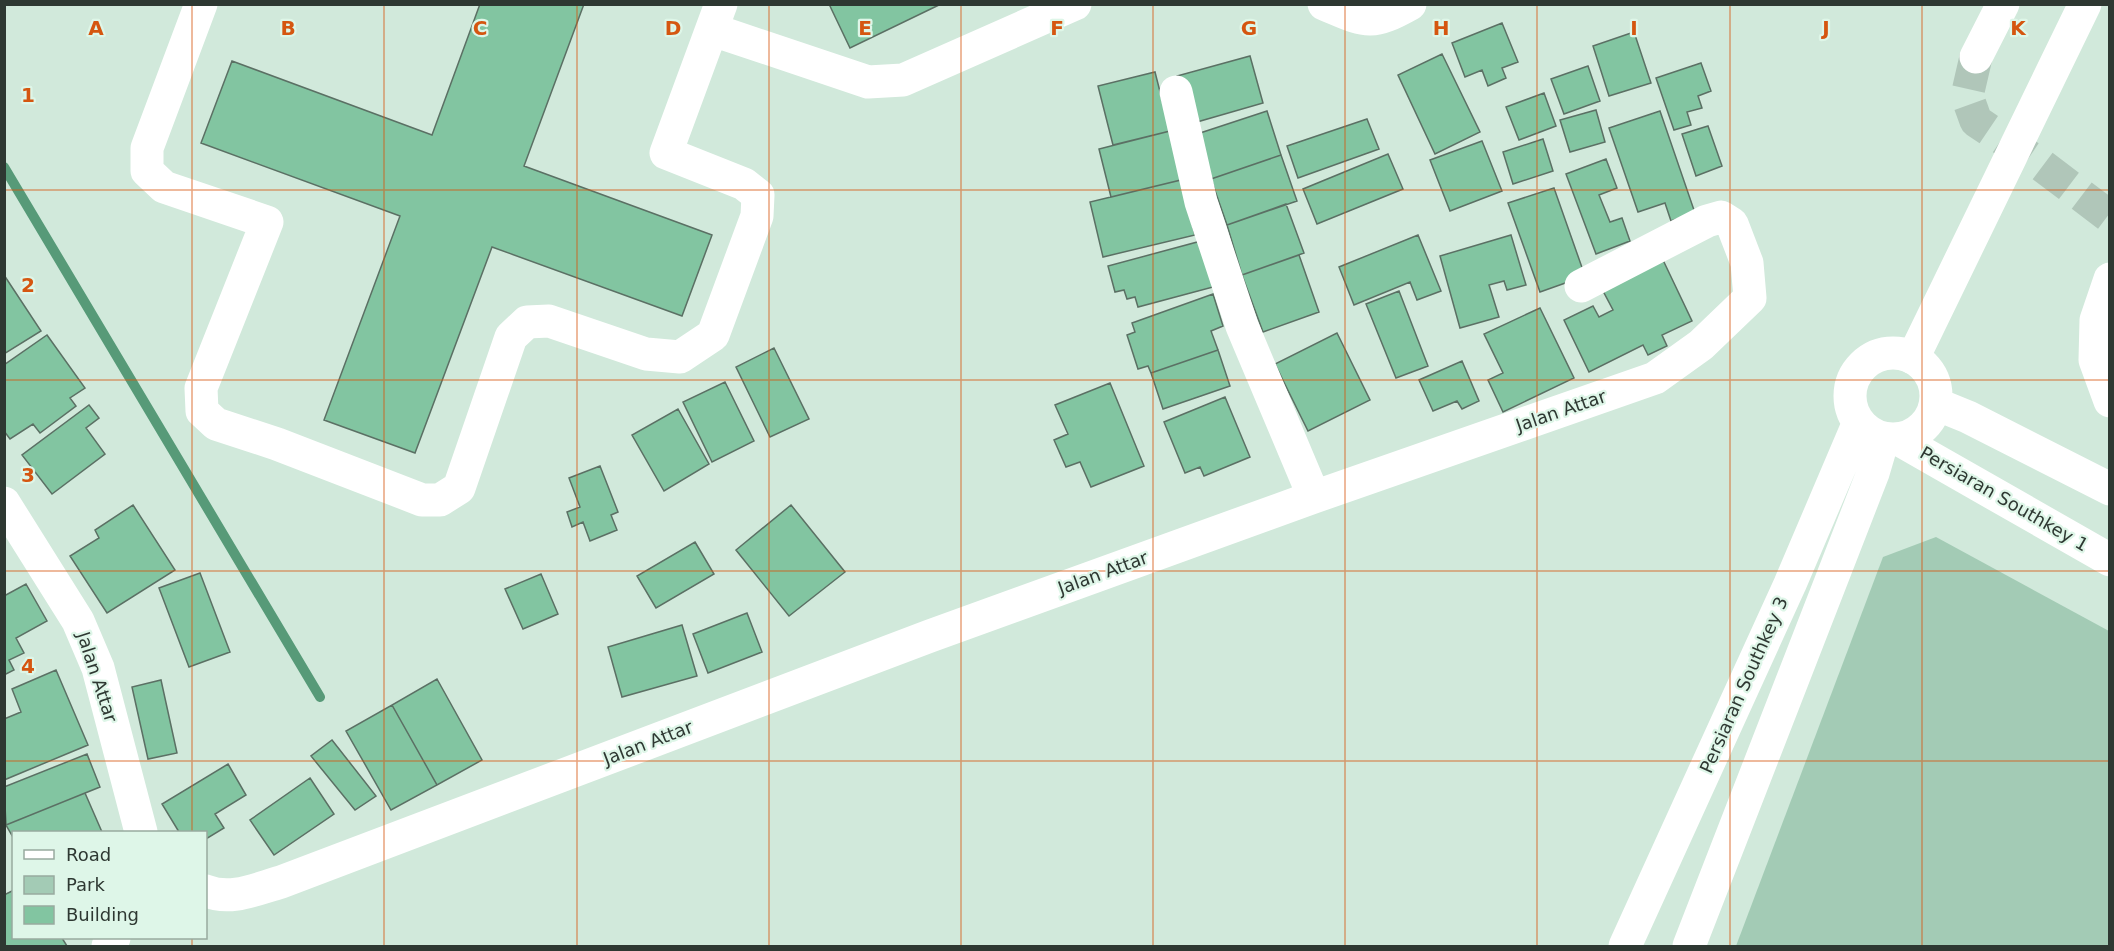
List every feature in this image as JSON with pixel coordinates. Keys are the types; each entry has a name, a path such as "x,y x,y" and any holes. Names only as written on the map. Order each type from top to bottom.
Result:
{"main road":[{"path":"201,4 147,148 147,171 164,187 267,222 201,388 202,411 216,424 277,444 422,500 440,500 459,488 511,337 527,322 549,321 646,354 680,357 714,335 757,216 758,195 744,184 666,153 717,17 868,82 903,80 1075,4"},
{"path":"1324,4 1364,20 1386,18 1410,4"},
{"path":"1976,57 2003,4"},
{"path":"1913,358 2085,4"},
{"path":"1176,92 1201,201 1242,326 1314,497"},
{"name":"Jalan Attar","path":"207,891 237,895 281,882 930,636 1314,497 1655,378 1701,345 1750,298 1747,263 1732,224 1721,217 1707,221 1581,286"},
{"path":"2109,279 2096,320 2095,360 2109,400"},
{"path":"1927,329 1938,366 1948,388 1968,417"},
{"path":"1886,354 1900,354 1913,358 1924,366 1932,377 1936,390 1936,404 1932,417 1923,428 1911,436 1880,433 1852,410 1850,395 1853,380 1861,367 1873,358 1886,354"},
{"path":"1936,404 1968,417 2109,489"},
{"path":"1689,946 1873,473 1880,433"},
{"name":"Persiaran Southkey 1","path":"1880,433 1928,456 2109,560"},
{"name":"Persiaran Southkey 3","path":"1625,946 1790,584 1880,433"},
{"path":"1873,473 1889,462 1915,456 1928,456"},
{"name":"Jalan Attar","path":"4,503 78,621 98,668 141,831"}],"green space":[{"path":"1936,537 2109,631 2109,946 1736,946 1883,557"}],"building":[{"path":"480,4 584,4 524,166 712,235 682,316 492,247 415,453 324,420 400,216 201,143 232,61 432,135"},
{"path":"829,4 941,4 850,48"},
{"path":"1502,23 1518,62 1502,68 1506,78 1488,86 1482,70 1465,77 1452,43"},
{"path":"1634,32 1651,83 1609,96 1593,46"},
{"path":"1442,54 1480,132 1435,154 1398,75"},
{"path":"1250,56 1263,103 1190,124 1177,76"},
{"path":"1701,63 1711,91 1698,96 1702,108 1687,112 1691,125 1674,130 1656,78"},
{"path":"1588,66 1600,101 1564,114 1551,79"},
{"path":"1155,72 1170,131 1113,145 1098,86"},
{"path":"1544,93 1556,126 1519,140 1506,107"},
{"path":"1596,110 1605,142 1570,152 1560,120"},
{"path":"1267,111 1281,155 1211,179 1191,136"},
{"path":"1660,111 1695,213 1671,221 1665,203 1638,212 1609,128"},
{"path":"1367,119 1379,149 1298,178 1287,146"},
{"path":"1708,126 1722,166 1696,176 1682,134"},
{"path":"1170,131 1181,180 1111,197 1099,149"},
{"path":"1543,139 1553,171 1513,184 1503,152"},
{"path":"1482,141 1502,191 1450,211 1430,160"},
{"path":"1388,154 1403,189 1317,224 1303,189"},
{"path":"1281,155 1297,201 1227,225 1211,179"},
{"path":"1606,159 1617,188 1599,195 1610,222 1622,218 1630,241 1596,254 1566,174"},
{"path":"1181,180 1195,235 1103,257 1090,202"},
{"path":"1554,188 1585,276 1540,292 1508,203"},
{"path":"1286,204 1304,253 1242,275 1227,225"},
{"path":"1418,235 1441,291 1417,300 1410,282 1354,305 1339,267"},
{"path":"1511,235 1526,285 1507,290 1504,281 1489,285 1499,317 1460,328 1440,256"},
{"path":"1201,241 1213,287 1138,307 1135,297 1127,299 1124,290 1115,292 1108,266"},
{"path":"1299,255 1319,312 1263,332 1242,275"},
{"path":"1663,260 1692,321 1662,335 1667,346 1648,355 1643,345 1589,372 1564,320 1593,306 1599,317 1613,310 1602,289"},
{"path":"4,275 41,331 4,354"},
{"path":"1399,291 1428,366 1396,378 1366,304"},
{"path":"1213,294 1223,326 1211,331 1218,350 1151,373 1148,366 1138,369 1127,335 1135,332 1132,323"},
{"path":"1540,308 1574,378 1503,412 1488,380 1503,373 1484,334"},
{"path":"1337,333 1370,400 1308,431 1275,364"},
{"path":"47,335 85,388 70,398 76,406 40,433 33,424 10,439 4,431 4,365"},
{"path":"774,348 809,419 770,437 736,367"},
{"path":"1218,350 1230,386 1163,409 1151,373"},
{"path":"1462,361 1479,401 1462,409 1457,401 1433,411 1419,380"},
{"path":"725,382 754,441 712,462 683,402"},
{"path":"1110,383 1144,466 1091,487 1080,462 1066,467 1054,440 1068,434 1055,405"},
{"path":"1225,397 1250,457 1204,476 1200,467 1185,473 1164,422"},
{"path":"89,405 99,418 86,428 105,454 52,494 22,455"},
{"path":"678,409 709,464 664,491 632,435"},
{"path":"600,466 618,512 611,515 617,530 590,541 583,522 572,527 567,512 580,507 569,478"},
{"path":"133,505 175,570 107,613 70,556 99,538 95,530"},
{"path":"791,505 845,572 789,616 736,550"},
{"path":"695,542 714,574 656,608 637,576"},
{"path":"200,573 230,652 189,667 159,588"},
{"path":"541,574 558,614 523,629 505,589"},
{"path":"26,584 47,621 16,638 24,653 9,660 14,670 4,675 4,596"},
{"path":"747,613 762,652 708,673 693,634"},
{"path":"682,625 697,676 622,697 608,647"},
{"path":"56,670 88,745 4,780 4,719 21,712 12,689"},
{"path":"437,679 482,760 437,785 392,705"},
{"path":"161,680 177,753 148,759 132,687"},
{"path":"392,705 437,785 391,810 346,731"},
{"path":"332,740 376,796 355,810 311,756"},
{"path":"87,754 100,787 6,825 4,787"},
{"path":"228,764 246,795 215,814 224,828 207,838 207,831 178,831 162,804"},
{"path":"310,778 334,814 274,855 250,820"},
{"path":"85,793 102,831 12,831 12,836 6,825"},
{"path":"12,891 12,939 63,939 67,946 4,946 4,895"}],"waterway":[{"path":"4,167 320,697"}],"tunnel":[{"path":"1976,57 1967,96 1976,121 2040,164 2110,217"}]}
